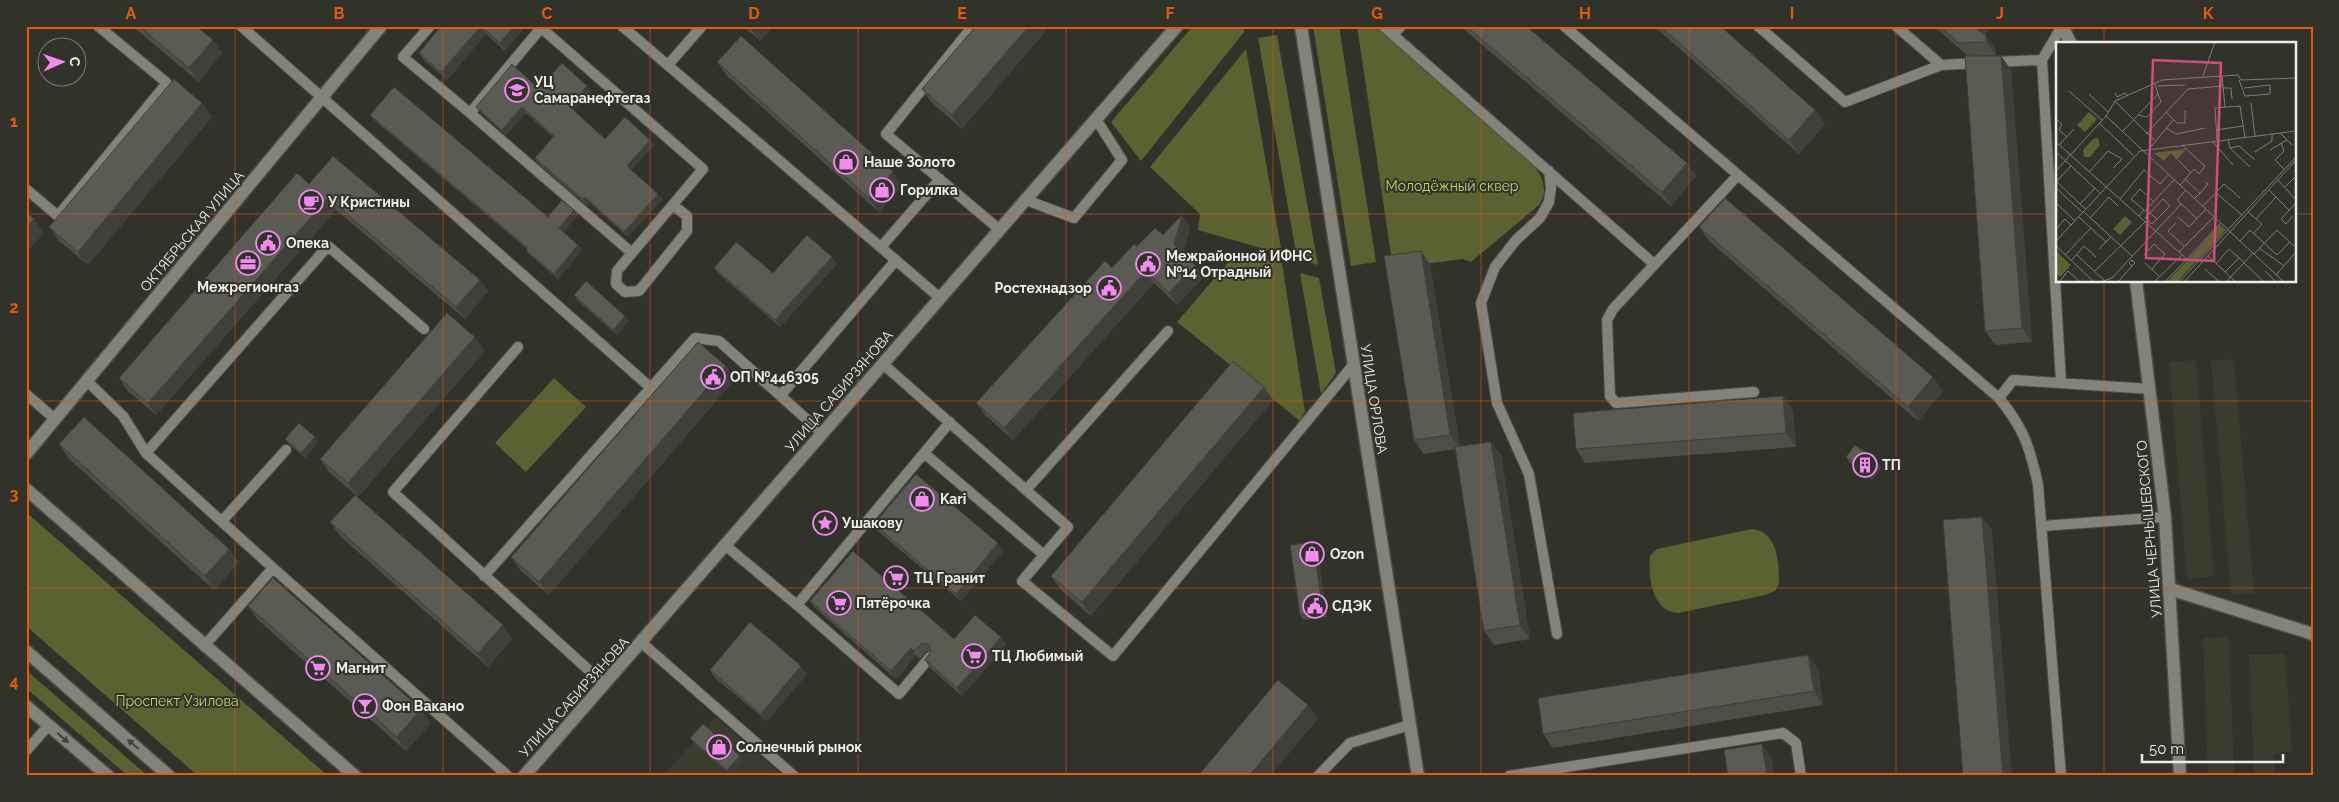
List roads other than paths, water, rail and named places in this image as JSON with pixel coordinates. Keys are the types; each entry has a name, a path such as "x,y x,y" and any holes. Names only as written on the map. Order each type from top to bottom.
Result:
{"street":[{"name":"ОКТЯБРЬСКАЯ УЛИЦА","path":"26,454 381,26"},
{"name":"УЛИЦА САБИРЗЯНОВА","path":"524,776 642,643 822,433 1177,26"},
{"name":"УЛИЦА ОРЛОВА","path":"1301,26 1418,776"},
{"path":"2062,26 2070,42"},
{"name":"УЛИЦА ЧЕРНЫШЕВСКОГО","path":"2136,282 2165,517 2180,776"},
{"path":"26,489 355,776"},
{"path":"2170,589 2313,634"},
{"path":"26,651 170,776"},
{"path":"26,706 108,776"}],"lane":[{"path":"26,189 58,216 167,83 98,26"},
{"path":"241,26 651,388"},
{"path":"430,26 403,57 632,253"},
{"path":"622,26 940,298"},
{"path":"668,65 702,26"},
{"path":"973,26 886,134 1000,230"},
{"path":"1383,26 1654,264"},
{"path":"1394,35 1402,26"},
{"path":"1564,26 1998,398 2018,422 2031,452 2038,484 2061,776"},
{"path":"1758,26 1845,102 1941,65 2042,60"},
{"path":"1896,26 1941,65"},
{"path":"2061,382 2042,60 2062,26"},
{"path":"470,114 540,27 703,169 617,271 616,284 624,292 639,291 687,231 687,216 673,205"},
{"path":"1026,200 1074,218 1122,160 1096,119"},
{"path":"1549,171 1549,202 1540,218 1516,240 1495,267 1481,303 1498,403 1529,474 1557,634"},
{"path":"1738,175 1613,309 1607,320 1610,396 1616,403 1754,392"},
{"path":"881,247 940,179"},
{"path":"146,453 328,246 424,328"},
{"path":"780,395 896,260"},
{"path":"1026,490 1168,331"},
{"path":"484,576 695,338 719,340 822,433"},
{"path":"518,347 393,492 604,684"},
{"path":"883,364 1068,527 1022,581 1113,656 1354,364"},
{"path":"1998,398 2013,380 2150,389"},
{"path":"87,381 123,416 146,453 508,776"},
{"path":"26,394 55,419"},
{"path":"797,605 950,422"},
{"path":"222,521 286,450"},
{"path":"924,453 1044,555"},
{"path":"2042,526 2165,517"},
{"path":"726,546 899,694 930,657"},
{"path":"204,646 273,568"},
{"path":"642,643 794,776"},
{"path":"1318,776 1350,743 1410,724"},
{"path":"26,752 49,725"},
{"path":"1509,776 1543,773 1782,733 1796,744 1801,776"}],"place":[{"name":"УЦ Самаранефтегаз","path":"517,90"},
{"name":"Наше Золото","path":"846,162"},
{"name":"Горилка","path":"882,190"},
{"name":"У Кристины","path":"311,202"},
{"name":"Опека","path":"268,243"},
{"name":"Межрегионгаз","path":"248,263"},
{"name":"Межрайонной ИФНС №14 Отрадный","path":"1148,264"},
{"name":"Ростехнадзор","path":"1109,288"},
{"name":"ОП №446305","path":"713,377"},
{"name":"ТП","path":"1865,465"},
{"name":"Kari","path":"922,499"},
{"name":"Ушакову","path":"825,523"},
{"name":"Ozon","path":"1312,554"},
{"name":"ТЦ Гранит","path":"896,578"},
{"name":"Пятёрочка","path":"839,603"},
{"name":"СДЭК","path":"1315,606"},
{"name":"ТЦ Любимый","path":"974,656"},
{"name":"Магнит","path":"318,668"},
{"name":"Фон Вакано","path":"365,706"},
{"name":"Солнечный рынок","path":"719,747"}],"park label":[{"name":"Молодёжный сквер","path":"1452,186"},
{"name":"Проспект Узилова","path":"177,701"}]}
